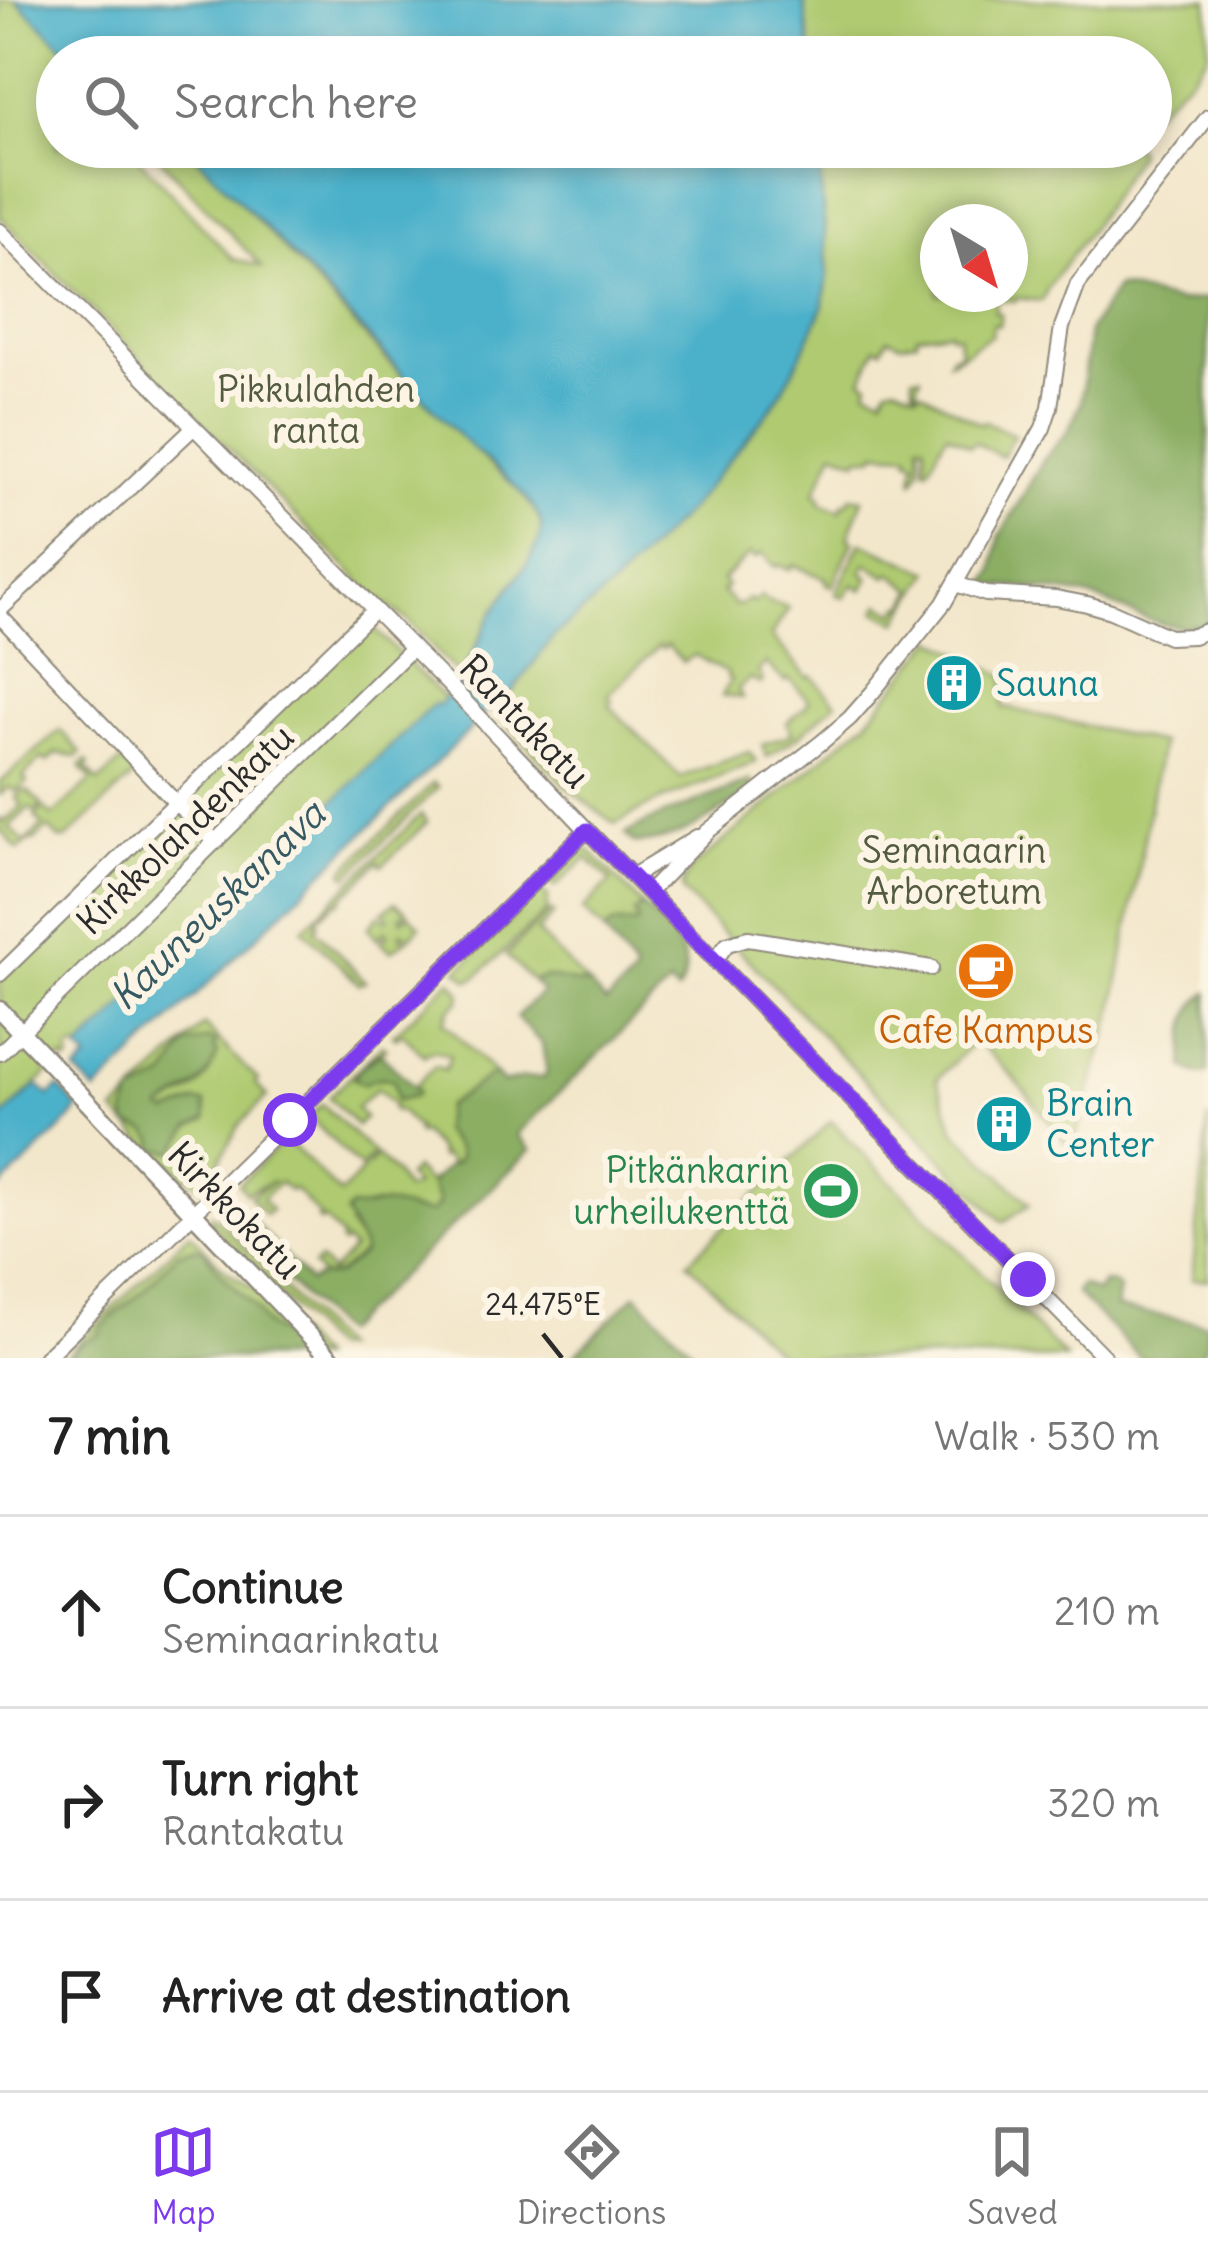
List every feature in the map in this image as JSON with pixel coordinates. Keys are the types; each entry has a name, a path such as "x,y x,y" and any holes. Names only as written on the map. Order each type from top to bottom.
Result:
{"street":[{"path":"1172,163 1208,118"},
{"path":"649,892 707,832 850,718 944,603 1043,428 1062,327 1078,284 1168,168"},
{"name":"Rantakatu","path":"0,232 1105,1358"},
{"path":"194,428 0,613 216,842"},
{"path":"956,584 986,594 1087,604 1169,637 1208,630"},
{"path":"0,974 373,610"},
{"name":"Kirkkolahdenkatu","path":"0,1053 412,649"},
{"path":"45,1358 587,830"},
{"path":"633,876 707,832"},
{"path":"716,960 728,944 748,938 931,968"},
{"path":"0,1010 21,1032"},
{"name":"Kirkkokatu","path":"21,1032 331,1358"}],"green space":[{"name":"Pikkulahden ranta","path":"0,0 16,0 53,36 36,36 36,168 148,168 233,259 262,267 169,168 207,168 536,513 541,532 538,542 489,619 460,677 407,620 378,599 311,532 0,217"},
{"path":"804,0 1208,0 1208,54 1172,94 1172,36 808,36"},
{"path":"820,168 1129,168 1042,301 1028,299 1028,204 920,204 920,312 995,312 1001,314 999,325 993,324 991,336 948,361 960,353 958,335 950,331 917,335 917,340 901,344 888,338 882,349 876,347 862,379 869,383 867,389 883,396 888,386 896,384 918,394 913,388 913,376 921,376 916,388 981,424 984,421 1014,435 1002,457 947,433 928,469 925,443 920,442 920,470 913,482 915,460 909,454 876,452 874,457 857,460 834,451 815,494 821,497 820,503 840,511 852,496 863,499 848,538 853,541 833,586 793,565 790,570 775,567 762,553 755,558 750,554 722,580 727,586 722,591 735,605 748,599 753,603 761,596 789,608 771,636 836,703 767,757 762,745 792,734 787,723 809,700 789,679 785,682 766,663 758,671 760,684 750,678 738,689 742,698 722,696 731,680 728,674 695,655 683,662 667,645 659,646 608,695 609,705 680,777 749,752 756,762 615,824 570,790 490,707 501,706 554,636 612,587 691,506 772,407 823,307 828,274"},
{"path":"1117,287 1178,302 1208,299 1208,622 1175,626 1081,595 986,585 994,571 999,538 1081,403 1089,330"},
{"path":"861,542 930,572 898,622 876,611 881,604 896,613 914,590 891,573 887,577 867,564 862,571 869,579 862,590 853,584 844,598 836,594"},
{"path":"367,622 445,699 433,705 267,866 263,863 235,890 238,894 79,1050 75,1047 69,1053 71,1060 63,1059 0,1120 0,980"},
{"name":"Seminaarin Arboretum","path":"934,639 1005,676 1003,707 1161,743 1113,1014 1072,1150 1015,1079 976,1040 937,1079 955,1131 1030,1204 1003,1222 683,892 682,884 692,868 867,721"},
{"path":"60,730 81,753 77,757 57,753 48,762 42,758 16,792 9,787 0,795 0,783"},
{"path":"123,760 136,774 66,839 59,839 48,828 18,850 0,830 0,819 4,822 22,805 16,798 28,791 42,805 35,812 29,808 9,827 25,843 43,825 35,817 44,808 52,816 92,780 80,767 86,761 86,768 99,782"},
{"path":"751,780 753,789 682,833 634,843 625,834 649,821"},
{"path":"433,783 438,787 348,876 343,871"},
{"path":"421,814 427,822 316,919 315,929 365,981 359,984 303,929"},
{"path":"588,849 644,907 636,924 604,931 583,910 611,881 587,858 555,887 550,883"},
{"path":"541,890 548,897 547,911 475,978 469,980 458,970"},
{"path":"395,902 407,911 402,920 409,914 420,926 409,938 402,932 406,941 391,951 381,942 388,934 385,931 378,939 368,928 379,915 386,920 389,917 383,911"},
{"path":"640,907 662,925 683,957 684,980 677,992 669,985 517,1134 531,1150 341,1333 222,1213 236,1206 245,1212 309,1282 337,1275 363,1253 346,1213 351,1207 382,1204 432,1212 439,1203 433,1180 459,1157 442,1130 446,1106 494,1073 503,1083 543,1078 547,1073 542,1044 516,1017 542,992 532,981 547,977 589,985 606,1003 635,971 604,931 614,924 636,924 634,913"},
{"path":"550,911 554,914 537,932 589,985 547,978 532,981 506,955"},
{"path":"451,980 461,993 460,1000 443,1021 494,1073 451,1142 460,1150 458,1162 448,1166 450,1162 438,1155 399,1110 395,1112 377,1088 356,1108 365,1118 357,1126 329,1097 382,1045 386,1048 360,1068 372,1079 394,1082 397,1101 416,1095 414,1087 435,1066 445,1070 450,1056 435,1051 425,1056 402,1033 393,1035"},
{"path":"1208,992 1208,1073 1199,1075 1184,1067 1186,1035 1194,1007"},
{"path":"204,1025 258,1080 255,1083 267,1097 239,1125 206,1186 201,1187 155,1154 115,1112","holes":["186,1045 217,1052 198,1086 161,1109 168,1113 196,1102 205,1104 198,1119 155,1140 147,1131"]},
{"path":"207,1039 216,1042 218,1052 208,1074 161,1109 168,1113 205,1103 207,1120 191,1127 174,1152 154,1149 155,1140 147,1131 127,1125 131,1096 166,1077 186,1045"},
{"path":"380,1053 418,1091 416,1095 397,1101 394,1082 379,1078 364,1084 354,1079"},
{"path":"322,1104 374,1154 360,1168 313,1121 304,1123"},
{"path":"1208,1118 1208,1280 1192,1279"},
{"name":"Pitkänkarin urheilukenttä","path":"831,1121 1066,1358 783,1358 688,1262"},
{"path":"294,1131 290,1143 340,1194 377,1156 405,1190 415,1186 407,1177 414,1169 428,1183 433,1180 439,1203 432,1212 387,1205 359,1210 349,1226 363,1253 336,1275 322,1276 313,1266 319,1260 331,1272 353,1249 340,1242 324,1219 317,1219 320,1216 293,1188 289,1191 280,1182 262,1199 271,1210 265,1215 250,1197 274,1181 246,1193 239,1184"},
{"path":"211,1215 341,1349 330,1348 211,1224"},
{"path":"190,1233 225,1270 252,1288 319,1358 304,1358 265,1324 204,1250 179,1252 111,1317 99,1335 62,1358"},
{"path":"204,1250 265,1324 304,1358 68,1358 80,1344 99,1335 100,1328 179,1252"},
{"path":"1103,1283 1119,1289 1116,1308 1208,1324 1208,1342 1198,1358 1141,1358 1076,1293 1081,1285 1097,1292"},
{"path":"636,1294 700,1358 571,1358"}],"water":[{"path":"16,0 804,0 808,36 53,36"},
{"path":"207,168 820,168 828,274 823,307 772,407 691,507 612,587 554,636 501,706 490,707 96,1092 76,1072 88,1060 79,1050 238,894 243,897 270,870 267,866 434,704 456,688 453,684 540,537 538,516 523,494 443,419"},
{"path":"37,1085 50,1096 59,1087 79,1108 0,1188 0,1120"}],"place":[{"name":"Sauna","path":"954,683"},
{"name":"Cafe Kampus","path":"986,971"},
{"name":"Brain Center","path":"1004,1124"},
{"name":"Pitkänkarin urheilukenttä","path":"831,1191"}],"route":[{"path":"290,1120 587,830 1028,1279"}],"water label":[{"name":"Kauneuskanava","path":"217,905"}]}
